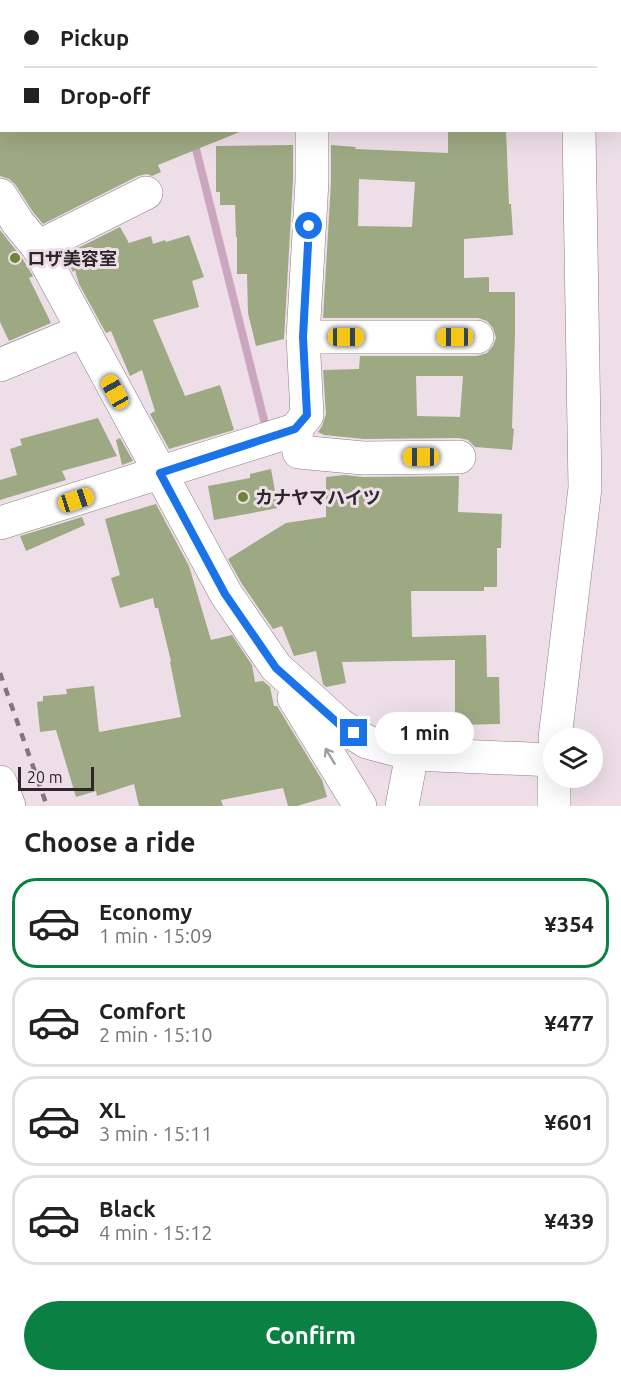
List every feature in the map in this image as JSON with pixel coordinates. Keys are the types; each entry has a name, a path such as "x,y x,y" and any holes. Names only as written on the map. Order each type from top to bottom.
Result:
{"street":[{"path":"0,523 165,482 278,435 307,415 303,337 312,181 312,132"},
{"path":"556,728 585,488 579,132"},
{"path":"38,247 146,193"},
{"path":"0,195 18,223 38,247 225,594 276,668 360,806"},
{"path":"0,365 82,331"},
{"path":"303,337 477,337"},
{"path":"278,435 299,452 363,458 459,457"},
{"path":"276,668 340,725 367,742 412,754 543,760"},
{"path":"402,806 412,754"},
{"path":"0,782 9,806"},
{"path":"554,788 554,806"}],"building":[{"path":"0,132 240,132 158,165 161,172 152,176 147,174 138,176 43,224 15,184 0,176"},
{"path":"448,132 506,132 509,204 511,204 513,235 464,239 464,278 489,277 489,292 515,292 512,450 475,447 468,440 459,438 364,439 324,435 318,432 326,414 323,370 359,369 360,356 477,356 487,353 496,338 493,328 487,321 478,318 323,318 331,145 356,147 355,149 448,153","holes":["359,179 415,182 412,227 358,226","416,376 463,376 460,417 417,416"]},
{"path":"293,145 284,339 256,346 248,313 247,274 237,274 235,205 220,205 220,192 216,192 216,146"},
{"path":"120,227 129,243 151,236 153,244 189,235 204,277 192,281 199,307 153,320 185,396 220,385 234,430 169,449 150,414 155,411 142,370 130,376 111,331 106,333 79,284 75,270 73,272 64,255"},
{"path":"0,230 33,276 29,278 51,323 9,341 0,322"},
{"path":"98,418 117,456 62,471 66,480 0,500 0,480 17,475 10,449 22,445 20,439"},
{"path":"120,438 133,461 122,465 116,440"},
{"name":"カナヤマハイツ","path":"271,469 278,508 214,520 208,486 250,478 250,474"},
{"path":"345,475 363,477 459,476 458,512 502,514 501,548 497,548 497,587 484,587 484,591 411,591 412,637 486,635 487,677 499,677 500,724 455,725 455,660 342,662 346,683 326,687 323,684 316,651 294,656 282,626 273,629 242,584 228,559 286,523 326,517 326,477"},
{"path":"156,504 189,566 211,640 232,635 252,665 255,682 263,681 270,687 274,706 277,706 322,780 327,797 297,806 288,806 283,788 221,800 223,806 139,806 134,784 97,796 96,791 76,797 56,730 40,732 37,702 43,701 43,696 67,694 66,689 94,686 99,732 181,717 171,661 158,608 155,608 153,598 120,608 111,578 120,575 105,519"},
{"path":"82,517 85,525 26,551 20,536"}],"waterway":[{"path":"194,141 267,432"}],"railway":[{"path":"0,673 47,806"}],"place":[{"name":"ロザ美容室","path":"15,258"},
{"name":"カナヤマハイツ","path":"243,497"}],"route":[{"path":"309,226 303,337 307,415 295,429 160,473 225,594 276,668 340,725 354,733"}]}
